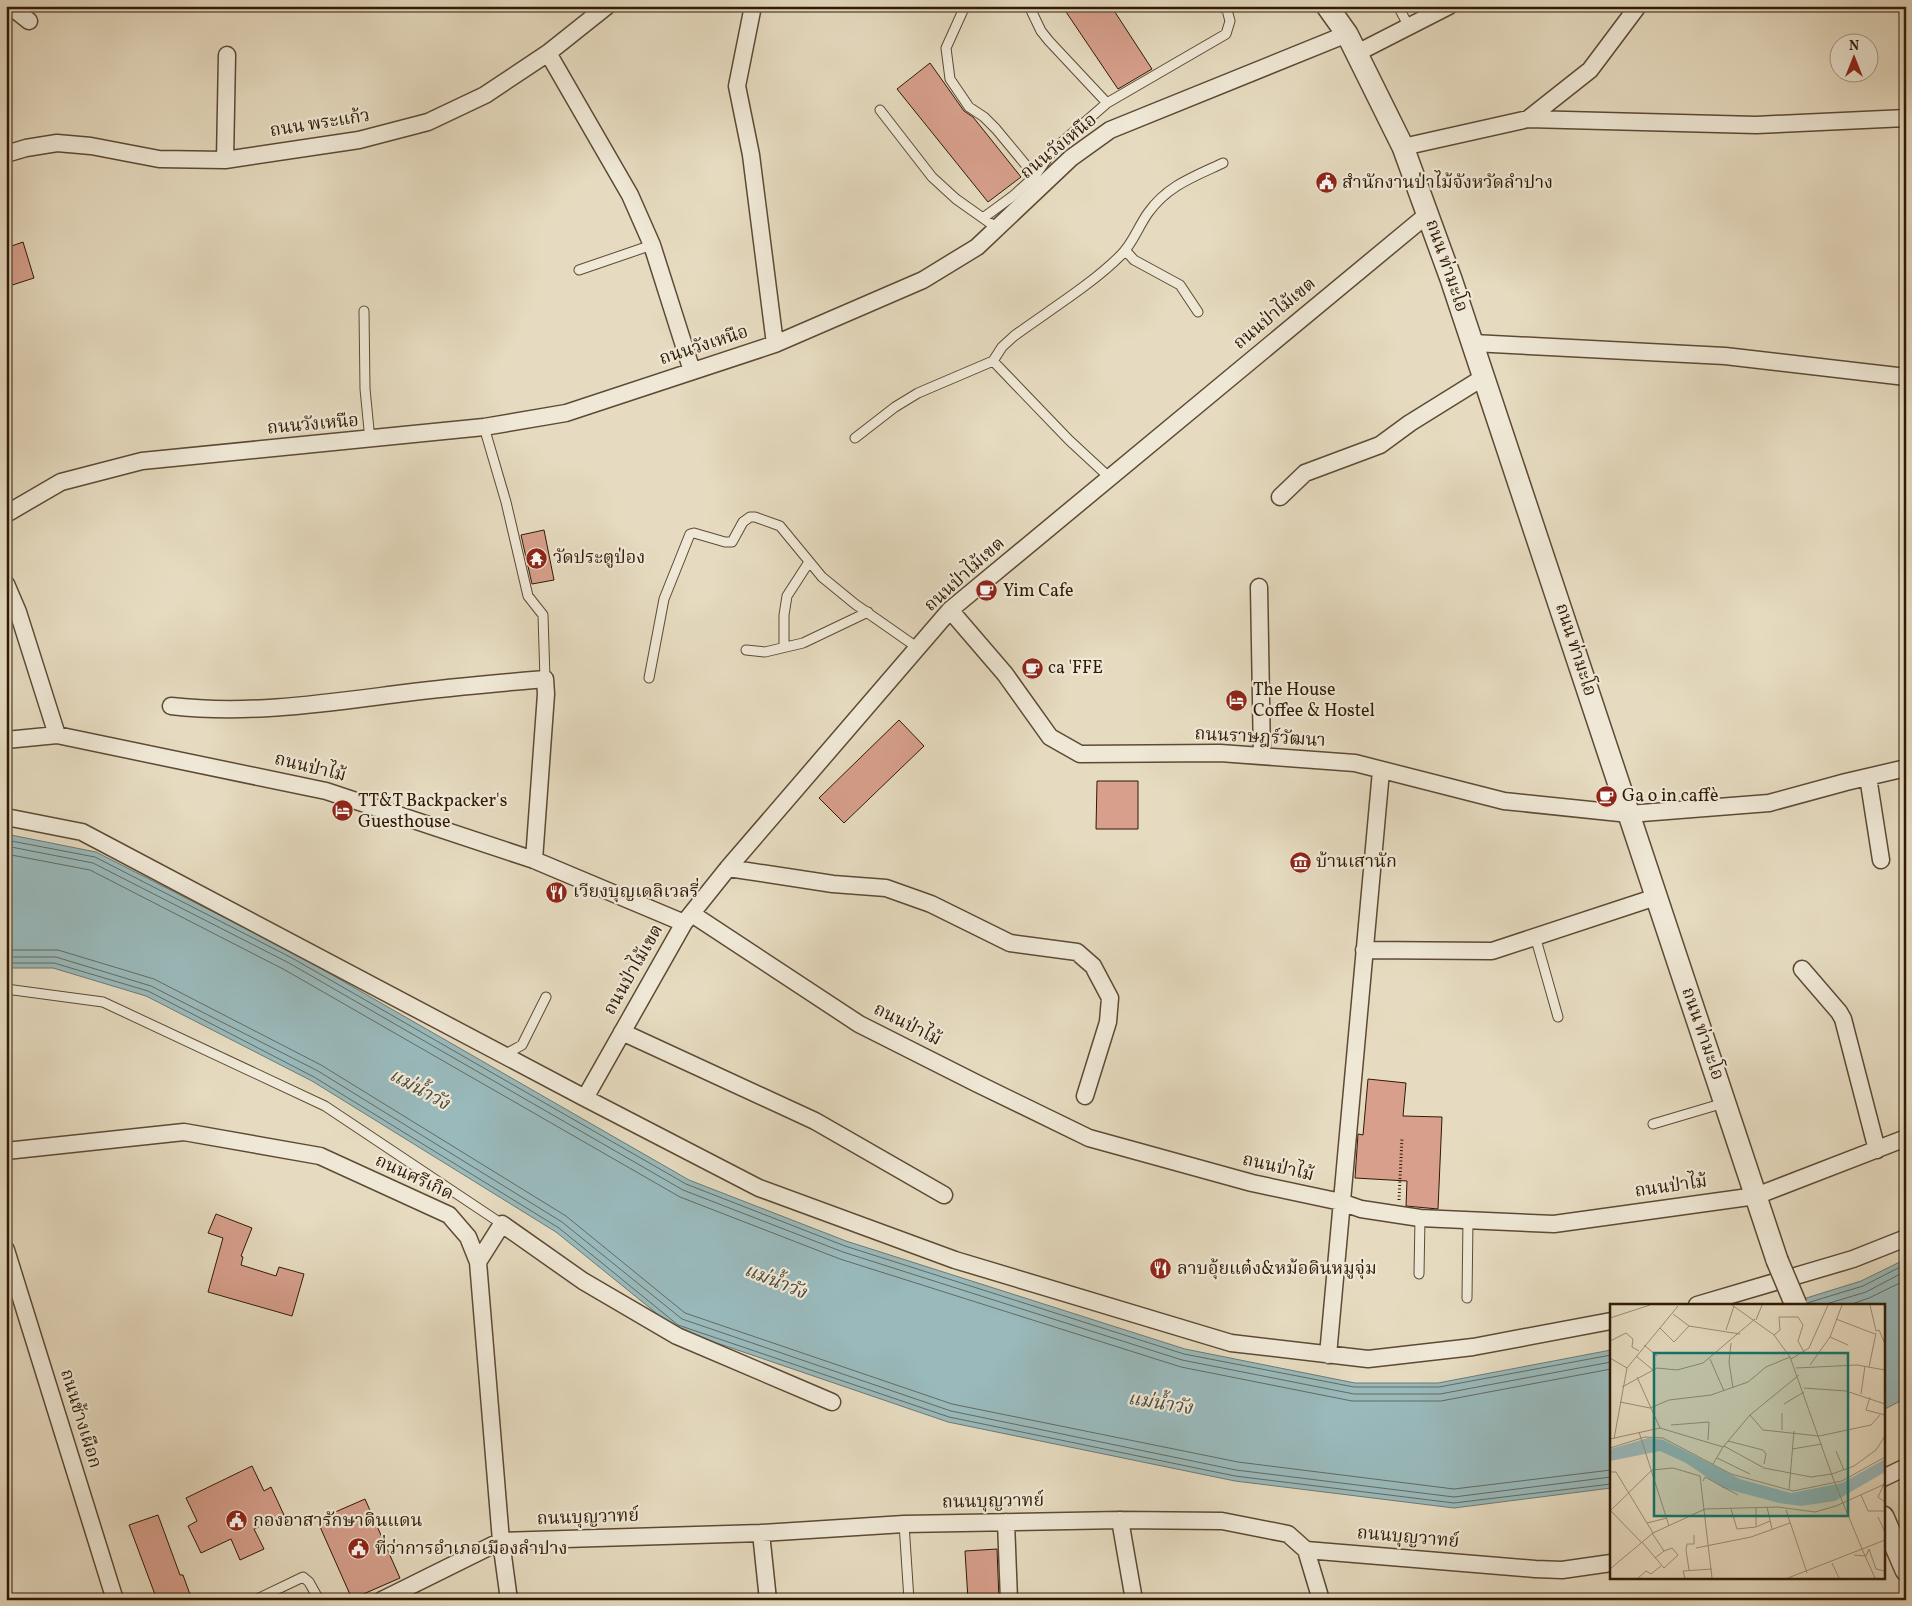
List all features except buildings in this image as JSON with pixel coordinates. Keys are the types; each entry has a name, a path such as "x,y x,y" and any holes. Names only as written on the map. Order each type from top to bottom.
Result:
{"street":[{"path":"10,6 29,21"},
{"name":"ถนน พระแก้ว","path":"6,154 26,148 57,143 91,146 159,159 225,160 359,140 428,122 485,95 548,53 607,6"},
{"path":"753,6 737,86 751,155 775,344"},
{"name":"ถนน ท่ามะโอ","path":"1327,6 1347,34 1403,147 1428,214 1473,343 1777,1260 1796,1304"},
{"path":"1357,53 1450,6"},
{"path":"1528,119 1590,70 1638,6"},
{"name":"ถนนวังเหนือ","path":"6,514 61,482 142,461 370,440 484,427 566,413 775,344 923,280 976,247 1071,158 1110,130 1347,34"},
{"path":"548,53 630,195 652,245 692,371"},
{"path":"225,160 227,55"},
{"path":"1403,147 1528,119 1756,125 1906,118"},
{"name":"ถนนป่าไม้เขต","path":"586,1098 688,919 728,868 950,610 1428,214"},
{"path":"1473,343 1725,356 1906,378"},
{"path":"1280,497 1305,473 1380,445 1425,413 1484,377"},
{"path":"6,584 18,612 58,735"},
{"path":"1260,587 1262,756"},
{"name":"ถนนราษฎร์วัฒนา","path":"950,610 1005,674 1050,737 1080,754 1220,753 1355,763 1504,801 1629,814 1769,803 1906,768"},
{"path":"170,706 204,710 288,708 433,690 546,679 534,860"},
{"name":"ถนนป่าไม้","path":"6,740 58,735 326,791 534,860 688,919 859,1024 1089,1138 1252,1183 1341,1202 1361,1209 1420,1218 1554,1224 1756,1196 1906,1138"},
{"path":"1328,1354 1381,771"},
{"path":"1868,777 1882,860"},
{"path":"6,816 82,832 759,1188 955,1260 1231,1343 1368,1359 1473,1347 1610,1322"},
{"path":"728,868 833,884 886,888 931,904 1010,943 1077,952 1093,966 1110,998 1108,1022 1085,1096"},
{"path":"1364,950 1492,950 1656,897"},
{"path":"1802,969 1843,1019 1877,1150"},
{"path":"622,1032 815,1121 944,1195"},
{"name":"ถนนศรีเกิด","path":"6,1151 184,1132 320,1156 449,1215 468,1237 478,1262 501,1541 509,1600"},
{"path":"478,1262 502,1224 583,1281 677,1336 832,1402"},
{"path":"1700,1304 1853,1258 1906,1238"},
{"name":"ถนนช้างเผือก","path":"6,1250 115,1600"},
{"path":"1884,1478 1906,1467"},
{"path":"1884,1519 1906,1570"},
{"path":"1120,1520 1134,1600"},
{"name":"ถนนบุญวาทย์","path":"382,1600 501,1541 761,1533 904,1524 1120,1520 1222,1521 1288,1534 1306,1550 1535,1570 1562,1570 1610,1563"},
{"path":"1006,1522 1009,1600"},
{"path":"761,1533 768,1600"},
{"path":"1306,1550 1321,1600"}],"lane":[{"path":"965,6 946,48 950,79 969,107 984,117 996,129 1035,176"},
{"path":"1029,6 1041,31 1049,41 1107,102"},
{"path":"1398,6 1409,27"},
{"path":"983,218 1013,196 1035,176 1053,150 1107,102 1226,34 1230,21 1227,8"},
{"path":"880,110 932,177 956,199 997,228"},
{"path":"855,438 889,411 918,393 993,361 1002,347 1014,336 1095,277 1125,250 1133,240 1146,215 1167,192 1178,184 1223,163"},
{"path":"579,270 652,245"},
{"path":"1125,250 1134,260 1180,285 1198,312"},
{"path":"364,312 365,389 370,440"},
{"path":"993,361 1069,440 1110,478"},
{"path":"484,427 506,502 528,596 543,616 546,679"},
{"path":"649,678 664,599 690,534 694,533 725,542 732,542 743,522 747,518 755,517 782,528 822,577 918,648"},
{"path":"784,647 784,615 787,596 809,562"},
{"path":"746,650 765,652 802,643 868,612"},
{"path":"1535,936 1558,1017"},
{"path":"6,989 103,1002 325,1106 502,1224"},
{"path":"504,1055 522,1045 546,997"},
{"path":"1652,1124 1725,1103"},
{"path":"1419,1274 1420,1218"},
{"path":"1467,1298 1468,1220"},
{"path":"904,1524 908,1600"},
{"path":"255,1600 303,1577 309,1582 319,1600"}],"path":[{"path":"1398,1215 1402,1138"}],"water":[{"name":"แม่น้ำวัง","path":"6,834 96,852 294,953 689,1180 846,1241 1185,1349 1355,1383 1438,1383 1610,1350 1610,1488 1454,1508 1235,1481 948,1422 676,1329 556,1232 312,1081 146,996 53,968 6,968"},
{"path":"1906,1259 1906,1398 1884,1409 1884,1304 1787,1304 1861,1281"}],"place":[{"name":"สำนักงานป่าไม้จังหวัดลำปาง","path":"1326,183"},
{"name":"วัดประตูป่อง","path":"537,558"},
{"name":"Yim Cafe","path":"987,591"},
{"name":"ca 'FFE","path":"1032,668"},
{"name":"The House Coffee & Hostel","path":"1237,700"},
{"name":"Ga o in caffè","path":"1606,796"},
{"name":"TT&T Backpacker's Guesthouse","path":"342,811"},
{"name":"บ้านเสานัก","path":"1300,862"},
{"name":"เวียงบุญเดลิเวลรี่","path":"557,892"},
{"name":"ลาบอุ้ยแต๋ง&หม้อดินหมูจุ่ม","path":"1161,1269"},
{"name":"กองอาสารักษาดินแดน","path":"237,1521"},
{"name":"ที่ว่าการอำเภอเมืองลำปาง","path":"359,1549"}]}
